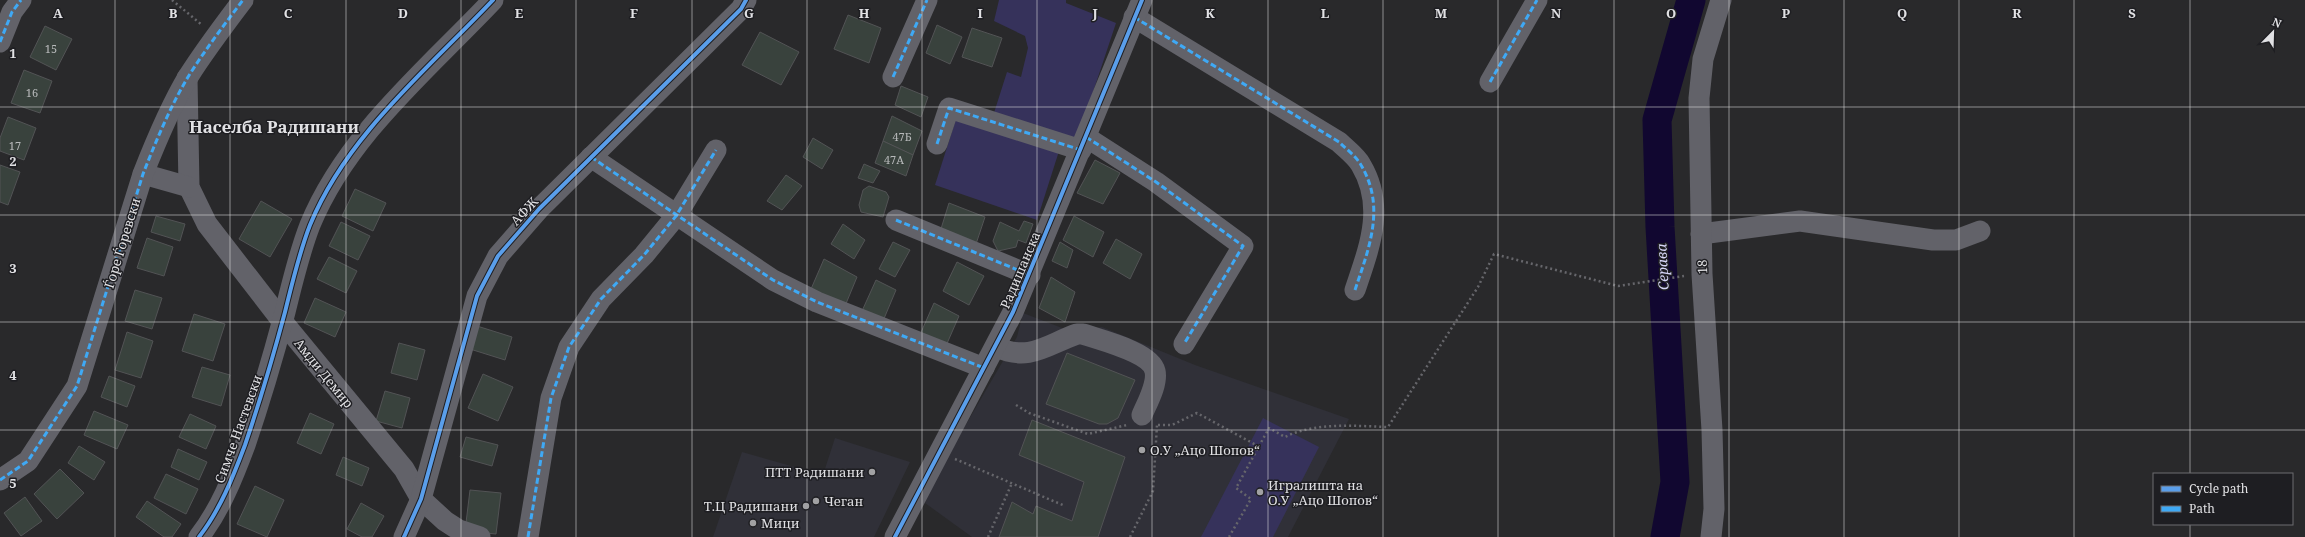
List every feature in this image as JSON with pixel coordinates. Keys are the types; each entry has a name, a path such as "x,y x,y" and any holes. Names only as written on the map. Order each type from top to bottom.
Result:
{"street":[{"path":"0,42 12,12 21,0"},
{"name":"Ѓоре Ѓоревски","path":"0,480 28,461 77,386 143,174 187,78 216,35 243,0"},
{"name":"Симче Настевски","path":"199,537 220,505 238,464 264,391 309,227 322,199 337,173 380,117 410,84 493,0"},
{"name":"АФЖ","path":"404,537 421,499 477,296 489,271 508,243 591,157 741,9 746,0"},
{"path":"893,77 927,0"},
{"path":"1490,82 1537,0"},
{"name":"18","path":"1711,537 1714,509 1712,430 1702,274 1699,98 1700,77 1721,0"},
{"path":"1138,8 1339,142 1361,164 1372,194 1373,238 1355,290"},
{"name":"Радишанска","path":"895,537 996,347 1030,275 1138,8"},
{"name":"Амди Демир","path":"187,78 189,187 207,224 282,321 404,469 421,499 445,521 459,530 480,537"},
{"path":"937,144 949,108 1083,143 1156,182 1243,246 1184,344"},
{"path":"528,537 551,398 569,347 601,299 644,255 676,216 716,150"},
{"path":"591,157 676,216 780,283 818,302 984,368"},
{"path":"143,174 189,187"},
{"path":"896,220 1030,275"},
{"path":"1701,234 1800,220 1933,240 1956,240 1980,231"},
{"path":"996,347 1011,354 1021,354 1034,352 1077,334 1083,334 1142,356 1151,362 1155,371 1150,420"}],"path":[{"path":"172,0 216,35"},
{"path":"1229,537 1251,499 1236,488 1269,428 1285,437 1298,431 1345,425 1388,427 1478,287 1494,254 1618,286 1702,274"},
{"path":"1016,405 1029,413 1088,434"},
{"path":"1172,425 1197,413 1258,446"},
{"path":"1130,537 1152,491 1150,420"},
{"path":"939,452 1065,506"},
{"path":"988,537 1012,483"}],"shaded area":[{"path":"999,0 1066,0 1066,3 1116,23 1077,140 993,116 1007,72 1021,77 1028,48 1025,36 994,21"},
{"path":"957,116 1060,148 1037,220 935,185"},
{"name":"О.У „Ацо Шопов“","path":"1023,313 1070,331 1102,327 1195,365 1349,419 1288,537 972,537 925,503 933,481 1017,337"},
{"name":"Игралишта на О.У „Ацо Шопов“","path":"1263,418 1319,447 1273,537 1201,537"},
{"name":"Т.Ц Радишани","path":"835,438 910,462 874,537 713,537 742,452 823,475"}],"building":[{"path":"848,15 881,28 869,63 834,49"},
{"path":"937,25 962,37 950,64 926,53"},
{"path":"45,26 72,39 56,70 30,57"},
{"path":"972,28 1002,38 992,67 962,57"},
{"path":"760,32 799,52 781,85 742,65"},
{"path":"24,70 52,81 40,113 11,103"},
{"path":"901,86 928,97 921,117 895,105"},
{"path":"892,116 922,131 913,155 883,141"},
{"path":"8,117 36,128 24,160 0,151 0,138"},
{"path":"813,138 833,150 822,169 803,157"},
{"path":"883,141 913,155 906,176 875,163"},
{"path":"1095,160 1120,173 1103,204 1077,193"},
{"path":"864,164 880,171 873,183 858,178"},
{"path":"0,165 20,172 8,205 0,202"},
{"path":"786,175 802,186 782,210 767,201"},
{"path":"869,186 886,192 889,197 883,217 861,212 859,205 863,190"},
{"path":"355,189 386,203 373,231 342,216"},
{"path":"261,201 292,219 270,257 239,239"},
{"path":"949,203 985,217 975,247 940,232"},
{"path":"156,216 185,224 180,241 151,232"},
{"path":"1074,216 1104,232 1093,257 1063,240"},
{"path":"1024,221 1033,224 1026,243 1018,240 1016,247 998,251 993,241 1000,222 1019,231"},
{"path":"341,222 370,236 358,260 329,246"},
{"path":"843,224 865,240 854,259 831,244"},
{"path":"147,238 173,247 164,276 137,268"},
{"path":"1116,239 1142,254 1130,279 1103,263"},
{"path":"893,242 910,250 895,277 879,269"},
{"path":"1060,242 1073,250 1067,268 1052,261"},
{"path":"329,257 357,271 346,293 317,279"},
{"path":"824,259 857,277 845,306 811,289"},
{"path":"957,262 984,276 969,305 943,291"},
{"path":"1051,277 1075,292 1065,322 1039,308"},
{"path":"876,280 896,290 883,321 862,311"},
{"path":"135,290 162,298 152,329 125,321"},
{"path":"315,298 346,312 335,337 304,323"},
{"path":"934,303 959,316 945,348 919,337"},
{"path":"194,314 225,324 213,361 182,351"},
{"path":"477,326 512,337 505,360 470,349"},
{"path":"127,332 153,341 141,378 115,370"},
{"path":"399,343 425,350 417,380 391,373"},
{"path":"1067,353 1135,380 1118,418 1107,424 1099,424 1046,404"},
{"path":"202,367 230,375 221,406 192,397"},
{"path":"483,374 513,387 498,421 468,408"},
{"path":"109,376 135,386 127,407 101,397"},
{"path":"385,391 410,398 402,428 376,421"},
{"path":"94,411 128,425 117,449 84,435"},
{"path":"310,413 334,424 321,454 297,443"},
{"path":"190,414 216,426 206,449 179,437"},
{"path":"1032,420 1125,457 1098,537 999,537 1012,502 1033,514 1036,506 1072,521 1084,482 1019,455"},
{"path":"466,437 498,445 492,466 460,457"},
{"path":"79,446 105,462 94,480 68,463"},
{"path":"178,449 207,462 199,480 171,467"},
{"path":"343,457 369,468 362,486 336,475"},
{"path":"60,469 84,493 57,519 34,494"},
{"path":"166,474 198,489 186,514 154,498"},
{"path":"255,486 284,500 267,537 237,524"},
{"path":"470,490 501,493 496,534 465,531"},
{"path":"25,497 42,521 21,536 4,513"},
{"path":"147,501 181,524 172,537 164,537 136,517"},
{"path":"361,503 384,516 372,537 362,537 347,529"}],"waterway":[{"name":"Серава","path":"1665,537 1675,482 1660,227 1657,120 1691,0"}],"marked path":[{"path":"0,42 12,12 21,0"},
{"path":"0,480 28,461 77,386 143,174 158,137 169,112 188,77 243,0"},
{"path":"893,77 927,0"},
{"path":"1490,82 1537,0"},
{"path":"1134,17 1339,142 1361,165 1373,196 1374,212 1370,243 1355,290"},
{"path":"937,144 949,108 1081,150"},
{"path":"1086,137 1156,182 1243,246 1184,344"},
{"path":"528,537 551,398 569,347 601,299 644,255 676,216 716,150"},
{"path":"591,157 773,280 817,302 984,368"},
{"path":"896,220 1030,275"}],"cycle path":[{"path":"199,537 207,527 220,504 245,445 271,362 302,246 310,225 326,192 345,162 391,105 493,0"},
{"path":"404,537 421,499 477,296 498,256 539,209 741,9 746,0"},
{"path":"895,537 1013,312 1142,0"}],"place":[{"name":"О.У „Ацо Шопов“","path":"1142,450"},
{"name":"ПТТ Радишани","path":"872,472"},
{"name":"Игралишта на О.У „Ацо Шопов“","path":"1260,492"},
{"name":"Чеган","path":"816,501"},
{"name":"Т.Ц Радишани","path":"806,506"},
{"name":"Мици","path":"753,523"}],"district":[{"name":"Населба Радишани","path":"274,126"}]}
